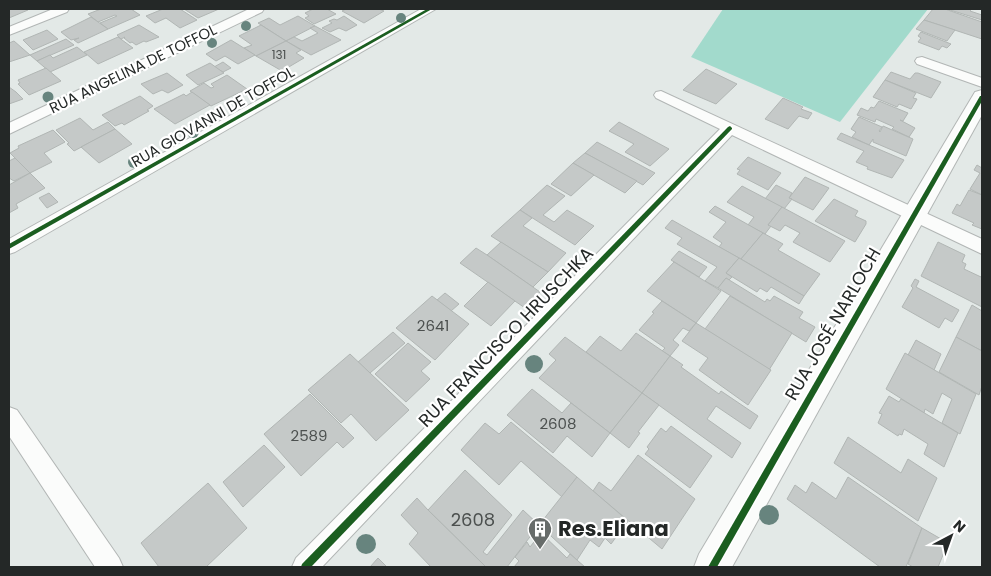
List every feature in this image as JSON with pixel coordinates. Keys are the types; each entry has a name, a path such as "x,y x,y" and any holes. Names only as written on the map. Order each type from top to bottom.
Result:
{"main road":[{"name":"RUA JOSÉ NARLOCH","path":"712,567 982,97"}],"street":[{"path":"9,31 62,9"},
{"name":"RUA ANGELINA DE TOFFOL","path":"9,129 258,9"},
{"name":"RUA GIOVANNI DE TOFFOL","path":"9,247 430,9"},
{"path":"922,61 982,83"},
{"path":"661,95 982,247"},
{"name":"RUA FRANCISCO HRUSCHKA","path":"304,567 730,128"},
{"path":"9,418 110,567"}],"green space":[{"path":"723,9 928,9 840,122 691,57"}],"building":[{"path":"9,9 27,9 28,10 9,18"},
{"path":"101,9 131,9 140,15 108,29 100,23 117,16 115,15 98,22 88,14"},
{"path":"163,9 180,9 197,20 180,28 166,18 155,23 146,16"},
{"path":"184,9 219,9 198,18"},
{"path":"313,9 327,9 336,14 314,24 305,18 309,16 305,13"},
{"path":"346,9 379,9 384,11 364,23 342,11"},
{"path":"933,9 945,9 982,22 982,39 924,20"},
{"path":"947,9 972,9 970,11 982,15 982,20"},
{"path":"298,16 315,26 286,41 258,23 269,18 280,25"},
{"path":"344,16 357,25 346,31 339,28 330,32 322,28 332,23 329,21 337,20"},
{"path":"91,17 108,29 78,43 74,40 79,38 71,40 61,32"},
{"path":"924,20 955,30 947,41 916,29"},
{"path":"139,25 159,37 136,45 132,42 130,43 125,37 121,39 117,35"},
{"path":"261,25 286,41 256,56 244,48 252,45 239,36"},
{"path":"315,26 341,40 311,55 286,41 294,37 302,41 318,33 310,28"},
{"path":"47,30 58,39 33,50 23,40"},
{"path":"921,32 951,44 947,48 942,46 939,50 918,42 921,38 918,36"},
{"path":"118,37 133,48 98,64 84,52"},
{"path":"66,39 74,45 37,61 30,55"},
{"path":"231,40 255,55 238,64 225,56 216,61 206,54"},
{"path":"14,41 30,55 9,62 9,43"},
{"path":"286,41 301,50 296,53 304,58 282,71 256,56"},
{"path":"77,47 87,55 50,72 37,61 50,55 53,58"},
{"path":"223,62 231,68 223,72 214,67"},
{"path":"210,63 224,73 198,85 186,75"},
{"path":"46,68 61,81 29,95 18,84 20,83 18,80"},
{"path":"706,69 737,84 716,104 683,90"},
{"path":"891,72 910,79 915,73 918,73 941,82 931,98 885,80"},
{"path":"167,73 183,85 168,93 162,90 153,94 141,84"},
{"path":"227,75 247,89 211,106 190,91 204,83 211,88 214,87 211,84"},
{"path":"885,80 916,93 913,98 917,99 911,109 899,104 897,107 873,97"},
{"path":"9,87 16,92 23,99 9,104"},
{"path":"192,92 210,105 175,124 154,109 184,94 186,96"},
{"path":"140,96 153,106 147,110 149,111 124,125 122,123 115,126 102,115"},
{"path":"783,98 803,107 801,109 812,113 808,119 799,116 788,129 765,119"},
{"path":"879,101 908,113 903,121 900,120 915,128 909,137 892,129 894,127 876,119 875,122 857,115 861,108 868,111 871,107 874,108"},
{"path":"859,117 882,127 880,132 883,126 913,139 906,156 873,142 873,139 869,145 852,137 856,132 851,129"},
{"path":"80,118 93,130 108,122 115,129 74,151 56,130"},
{"path":"619,122 669,149 650,166 625,152 634,144 609,131"},
{"path":"115,129 132,144 99,163 81,147"},
{"path":"53,130 65,142 44,153 52,162 30,173 10,153 19,148 18,146"},
{"path":"841,133 904,160 892,178 867,169 868,167 856,162 864,151 837,139"},
{"path":"597,142 655,173 643,185 585,153"},
{"path":"585,153 637,181 625,193 573,163"},
{"path":"748,157 781,173 768,190 737,174 740,170 737,169"},
{"path":"15,158 30,173 14,181 9,178 9,161"},
{"path":"573,163 594,175 571,196 551,184"},
{"path":"977,165 982,168 982,195 970,189 980,173 974,170"},
{"path":"30,173 45,188 16,204 18,208 9,213 9,185"},
{"path":"805,177 829,188 813,210 789,198"},
{"path":"547,185 565,196 543,215 554,222 567,210 594,226 575,245 520,210"},
{"path":"776,185 792,193 789,198 792,199 784,209 765,199"},
{"path":"742,186 782,207 768,225 771,226 765,234 748,225 754,217 727,202"},
{"path":"969,190 982,195 982,229 972,225 974,223 952,213 957,204 960,206"},
{"path":"49,193 58,202 47,208 39,198"},
{"path":"834,199 858,211 855,216 866,221 855,242 815,221"},
{"path":"715,206 763,233 741,259 719,247 722,243 713,237 726,222 709,212"},
{"path":"782,207 845,241 830,262 793,242 800,233 785,225 780,231 768,225"},
{"path":"520,210 532,218 523,226 566,253 548,272 491,236"},
{"path":"672,220 739,258 726,273 732,277 729,280 726,278 718,288 705,281 717,267 677,244 682,238 665,228"},
{"path":"763,233 783,244 778,250 820,274 804,296 741,259"},
{"path":"501,242 548,272 533,287 487,255"},
{"path":"938,242 965,255 962,262 966,264 964,269 981,277 982,275 982,307 921,276"},
{"path":"476,248 540,292 525,308 460,263"},
{"path":"679,251 707,267 699,277 671,260"},
{"path":"739,258 804,296 799,304 771,287 767,292 760,288 757,292 726,273"},
{"path":"674,262 721,291 696,323 647,291"},
{"path":"726,278 765,302 767,299 770,301 774,296 803,312 799,318 815,327 806,342 718,288"},
{"path":"915,279 919,281 916,287 959,310 952,322 945,318 939,328 902,307 913,288 911,286"},
{"path":"488,282 515,301 491,326 464,306"},
{"path":"445,293 459,304 451,311 437,300"},
{"path":"432,296 469,324 435,360 396,328"},
{"path":"730,296 792,333 769,370 705,329"},
{"path":"662,301 696,323 689,331 683,328 673,340 679,345 670,356 662,351 665,348 639,330"},
{"path":"972,305 982,311 982,351 956,337"},
{"path":"696,323 771,370 748,405 699,370 708,358 682,341"},
{"path":"393,332 405,343 370,373 358,362"},
{"path":"636,333 670,356 642,393 586,352 600,336 621,351"},
{"path":"565,337 642,393 610,433 539,378 556,360 549,354"},
{"path":"956,337 982,351 982,386 979,395 939,372"},
{"path":"916,340 941,354 934,370 908,355"},
{"path":"408,343 431,362 421,371 430,379 406,402 375,374"},
{"path":"905,353 976,394 960,434 942,423 952,399 942,393 933,414 925,409 924,413 886,389"},
{"path":"350,354 409,410 376,441 351,414 341,423 308,390"},
{"path":"670,356 683,365 681,367 719,394 721,391 758,416 750,429 716,406 707,419 741,443 732,458 642,393"},
{"path":"532,389 562,413 571,403 610,433 592,457 567,436 553,453 507,415"},
{"path":"642,393 659,405 638,432 640,433 629,448 610,433"},
{"path":"310,394 354,438 343,448 337,442 301,476 264,434"},
{"path":"889,396 899,402 901,399 958,433 944,467 924,454 928,444 904,429 902,435 899,434 898,436 878,423 882,414 879,413"},
{"path":"511,422 577,477 562,497 521,461 499,485 461,450 485,423 499,434"},
{"path":"671,426 712,456 690,488 645,454 649,449 647,447 661,428 666,432"},
{"path":"848,437 901,473 908,459 937,478 918,521 834,463"},
{"path":"264,445 285,467 243,507 223,482"},
{"path":"638,455 695,499 662,549 593,491 599,482 611,491"},
{"path":"465,470 512,515 483,552 487,555 523,510 539,525 507,567 486,567 428,510"},
{"path":"577,477 628,521 611,544 605,538 599,547 590,540 577,560 539,525"},
{"path":"848,477 922,528 906,567 880,567 787,499 795,485 806,493 812,482 836,499"},
{"path":"208,483 247,528 206,567 159,567 141,543"},
{"path":"417,498 486,567 431,567 409,544 418,533 401,515"},
{"path":"922,528 948,543 938,567 913,567 908,564"},
{"name":"Res.Eliana","path":"541,533 567,558 570,554 585,567 514,567 519,561 515,557 527,542 530,547"},
{"path":"378,558 387,567 370,567"}],"cycle path":[{"path":"9,247 430,9"},
{"path":"712,567 982,97"},
{"path":"305,567 730,128"}],"place":[{"name":"Res.Eliana","path":"540,550"}]}
